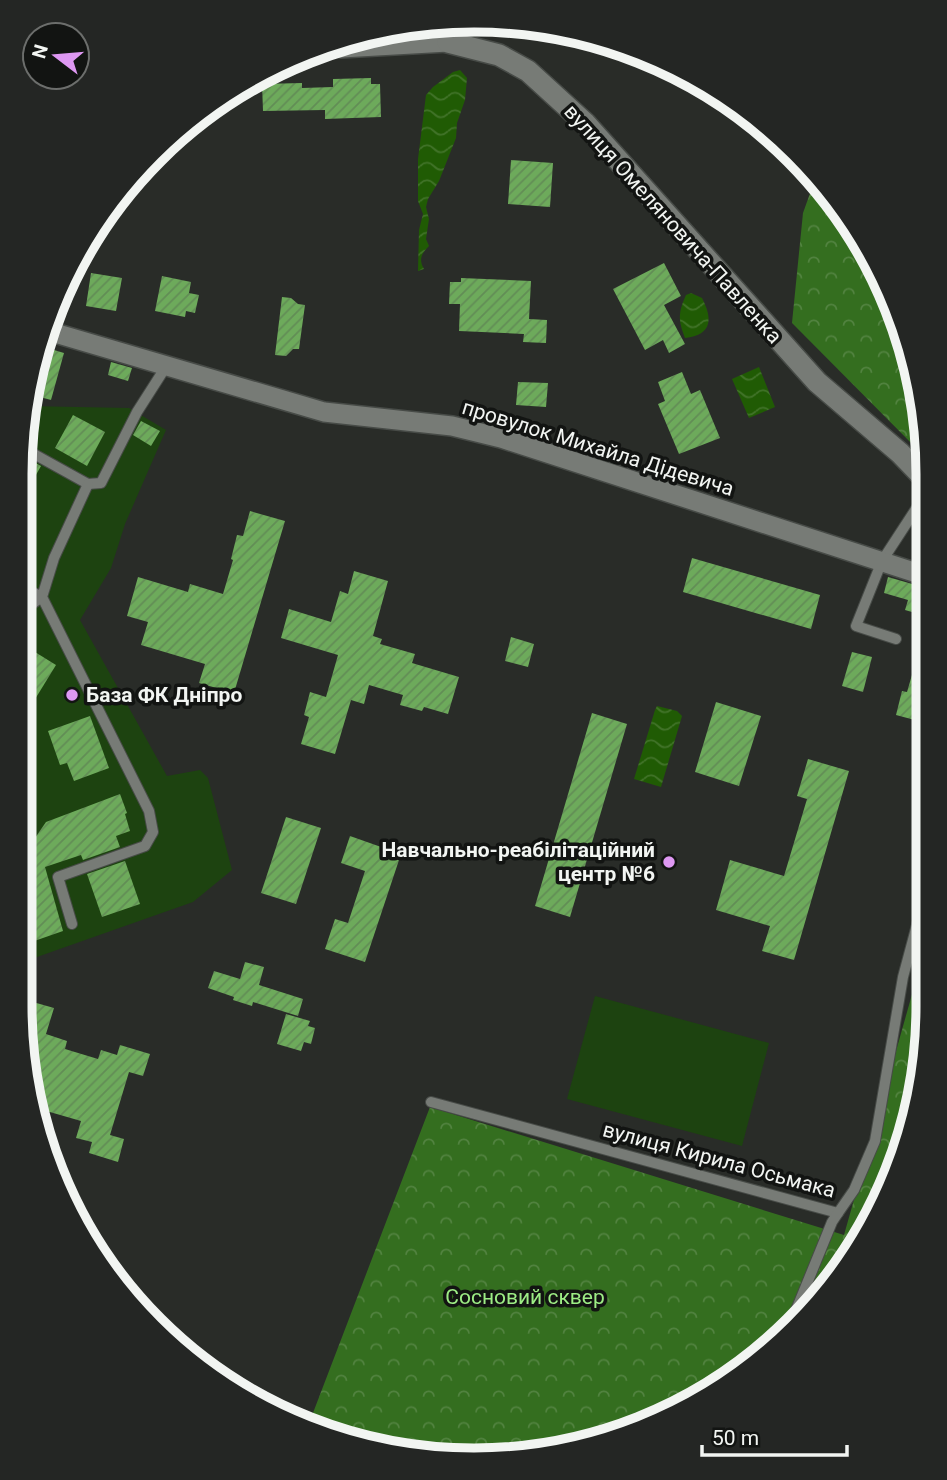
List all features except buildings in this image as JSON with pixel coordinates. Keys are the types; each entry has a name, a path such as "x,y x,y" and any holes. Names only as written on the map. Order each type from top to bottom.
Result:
{"street":[{"name":"вулиця Омеляновича-Павленка","path":"359,47 448,42 499,55 528,72 585,123 817,382 901,453 916,469"},
{"name":"провулок Михайла Дідевича","path":"54,333 324,412 452,426 501,438 916,573"}],"lane":[{"path":"446,32 448,42"},
{"path":"32,453 88,484 101,483 137,412 167,365"},
{"path":"32,604 42,597 54,558 88,484"},
{"path":"896,639 856,626 882,561 916,509"},
{"path":"32,592 42,597 149,811 153,832 145,846 58,877 72,924"},
{"name":"вулиця Кирила Осьмака","path":"431,1102 838,1213 854,1190 874,1141 903,977 916,929"},
{"path":"797,1307 831,1222 838,1213"}],"green space":[{"path":"812,189 841,228 870,278 892,331 900,359 912,416 915,447 792,323 803,213"},
{"name":"Сосновий сквер","path":"916,980 915,1035 907,1093 882,1176 856,1228 824,1276 786,1319 743,1357 694,1389 643,1415 588,1433 531,1445 445,1448 416,1445 359,1433 311,1418 430,1107 844,1235"}],"shaded area":[{"name":"База ФК Дніпро","path":"37,406 129,408 166,430 125,524 111,568 80,620 167,776 200,770 208,778 232,870 193,902 32,959 32,445"},
{"path":"595,996 769,1043 742,1146 567,1099"}],"water":[{"path":"460,70 467,78 465,100 457,123 456,138 439,181 428,199 426,239 429,246 422,256 424,269 418,271 419,230 423,214 418,201 418,159 426,95 453,72"},
{"path":"691,293 702,298 709,319 705,330 685,338 680,312 686,295"},
{"path":"759,367 775,407 749,418 732,379"},
{"path":"657,706 677,711 682,716 661,787 634,779"}],"place":[{"name":"База ФК Дніпро","path":"72,695"},
{"name":"Навчально-реабілітаційний центр №6","path":"669,862"}]}
